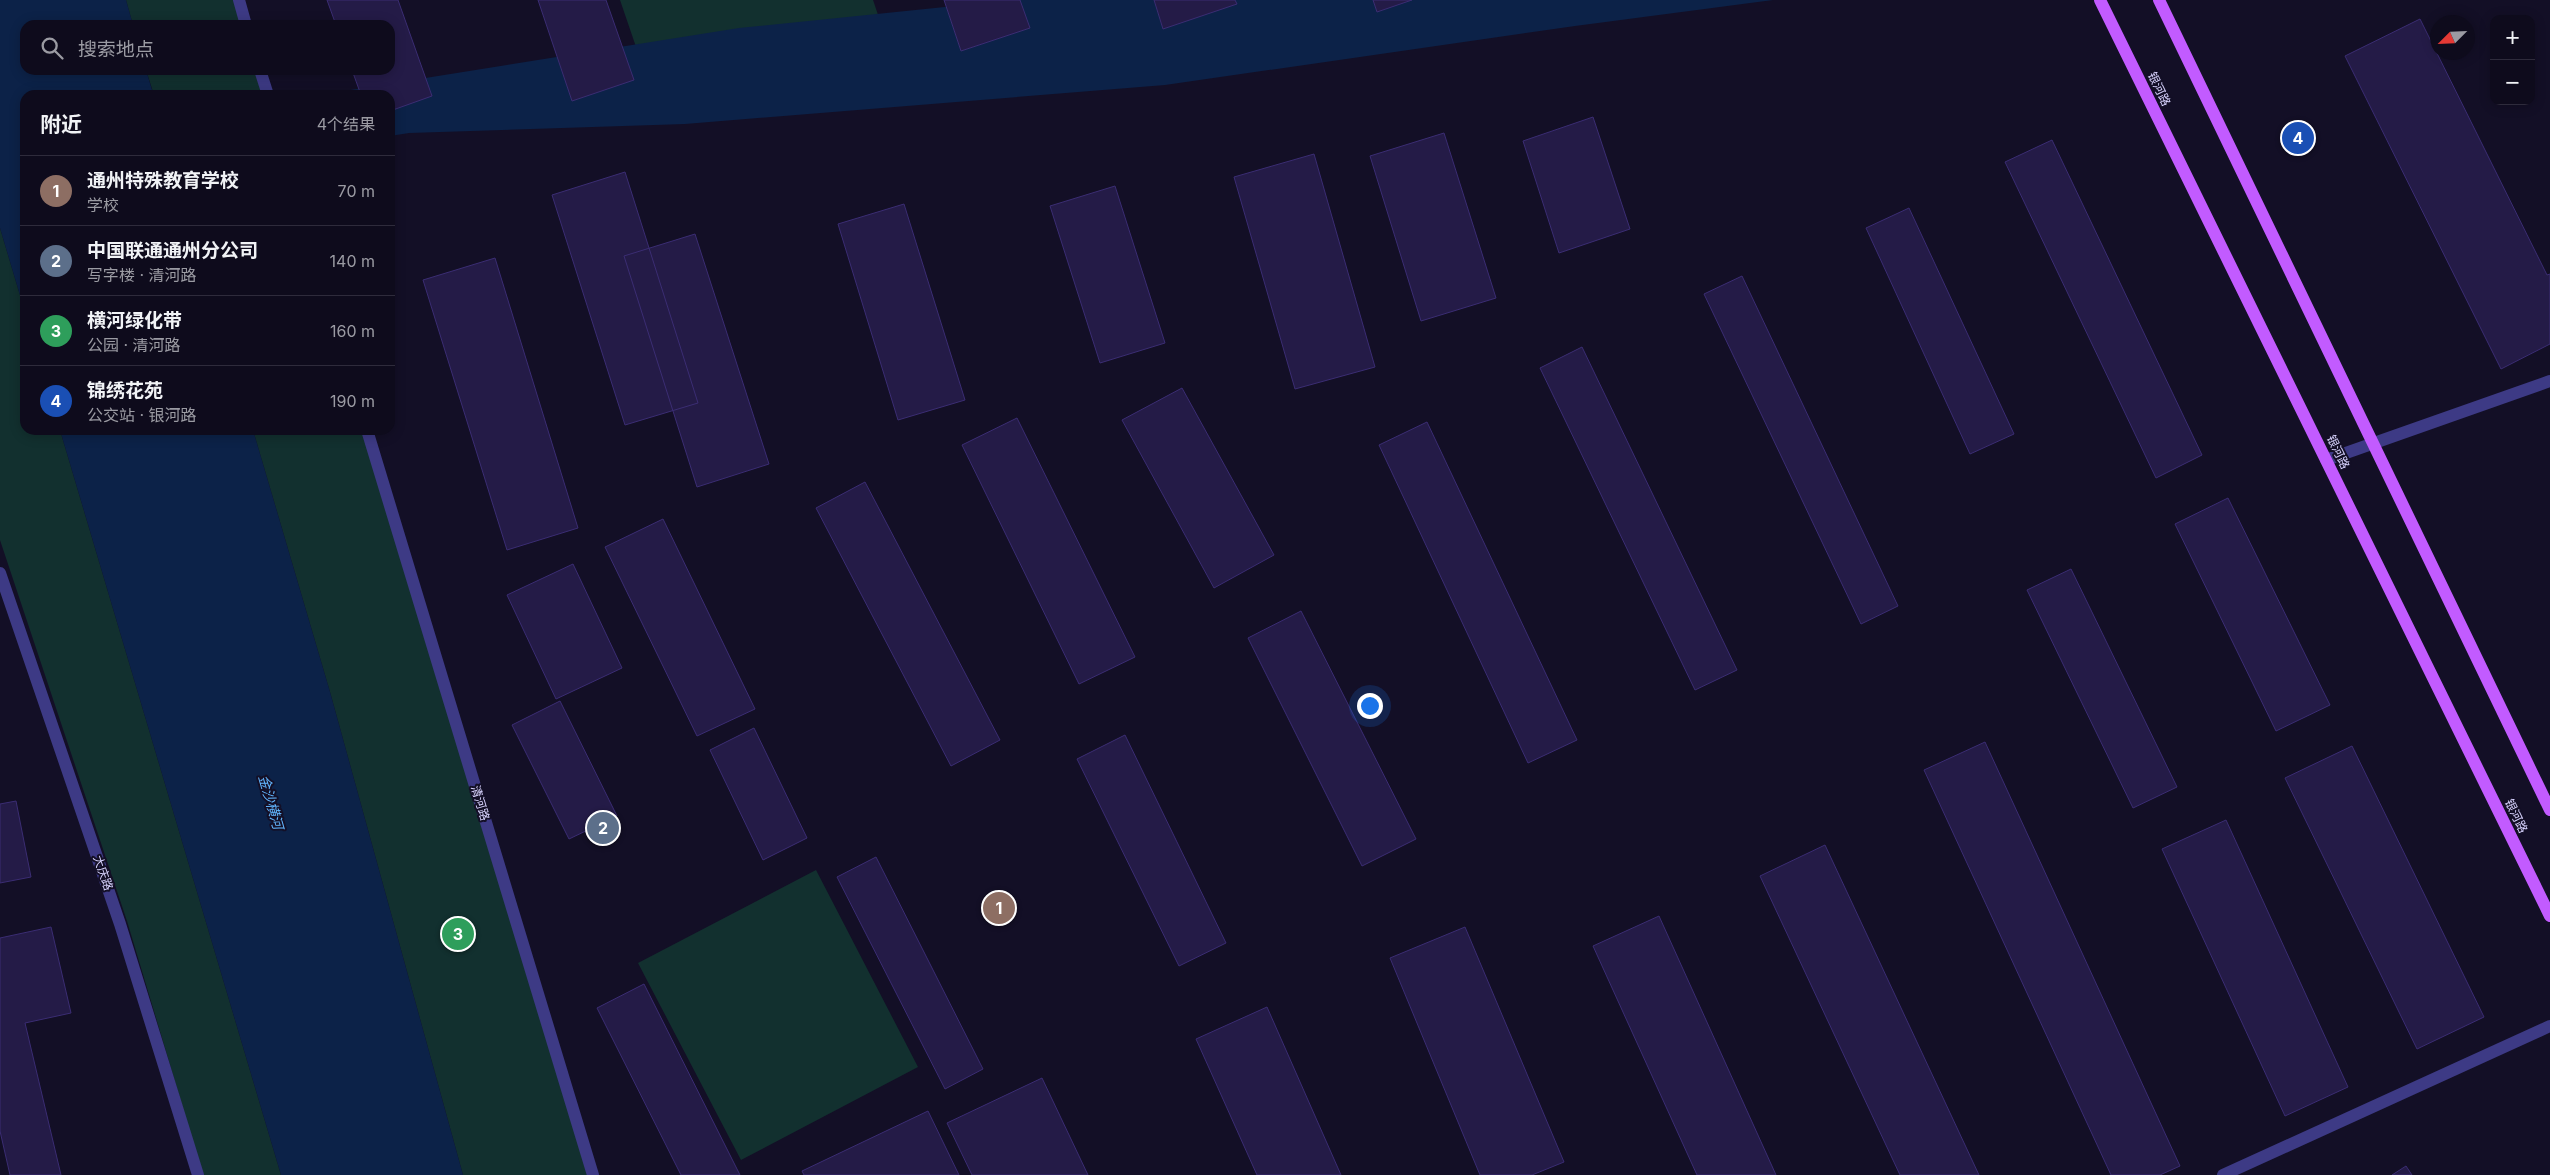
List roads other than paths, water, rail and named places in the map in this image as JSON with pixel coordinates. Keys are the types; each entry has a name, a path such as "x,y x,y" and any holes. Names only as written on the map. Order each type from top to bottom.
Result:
{"main road":[{"name":"银河路","path":"2100,0 2550,916"},
{"path":"2159,0 2550,810"}],"street":[{"path":"239,0 245,20"},
{"path":"262,75 266,90"},
{"path":"2326,460 2550,381"},
{"name":"清河路","path":"369,435 594,1175"},
{"name":"大庆路","path":"0,573 120,924 198,1175"},
{"path":"2223,1175 2550,1026"}],"water":[{"path":"0,0 126,0 132,20 20,20 20,75 148,75 152,90 20,90 20,295 0,228"},
{"path":"1013,0 1773,0 1575,26 1165,85 685,124 409,133 395,135 395,90 350,90 739,28"},
{"name":"金沙横河","path":"61,435 254,435 330,692 463,1175 281,1175"}],"place":[{"name":"锦绣花苑","path":"2298,138"},
{"name":"中国联通通州分公司","path":"603,828"},
{"name":"通州特殊教育学校","path":"999,908"},
{"name":"横河绿化带","path":"458,934"}]}
